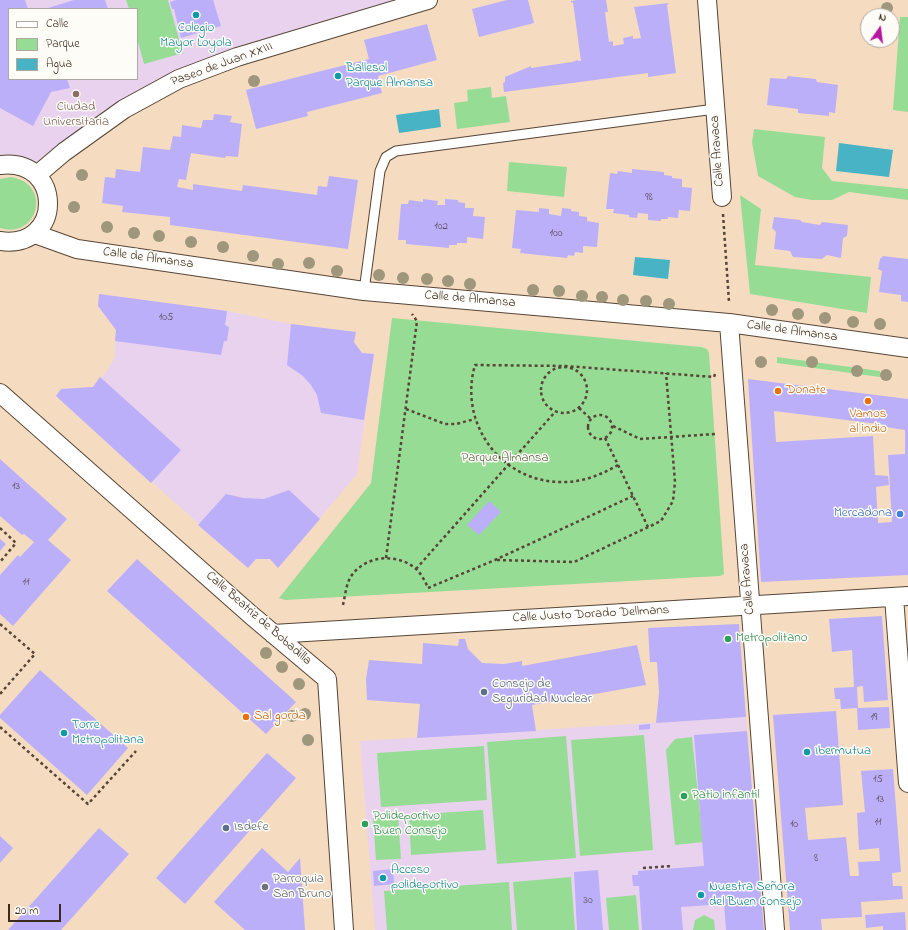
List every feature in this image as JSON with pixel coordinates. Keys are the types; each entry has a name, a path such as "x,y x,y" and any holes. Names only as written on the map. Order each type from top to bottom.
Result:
{"street":[{"name":"Paseo de Juan XXIII","path":"37,175 64,152 124,109 179,79 237,57 428,0"},
{"name":"Calle Aravaca","path":"708,0 722,197"},
{"path":"0,164 14,164 26,167 37,175 45,186 49,198 48,211 43,224 35,234 24,240 13,242 0,241"},
{"name":"Calle de Almansa","path":"35,234 77,249 364,291 729,323 908,348"},
{"name":"Calle Aravaca","path":"729,323 775,930"},
{"name":"Calle Beatriz de Bobadilla","path":"0,393 273,634 327,679 344,930"},
{"path":"901,596 908,783"},
{"name":"Calle Justo Dorado Dellmans","path":"273,634 901,596"}],"lane":[{"path":"364,291 380,171 386,157 396,151 715,109"}],"path":[{"name":"Calle Aravaca","path":"722,197 729,302"},
{"path":"386,558 417,321 412,314"},
{"path":"618,465 591,478 562,482 533,477 507,464 495,453 485,440 475,418 470,394 471,378 475,365 565,366 714,377 715,370"},
{"path":"565,366 576,369 584,377 587,388 586,399 579,408 571,412 555,412 546,406 541,396 541,385 545,375 554,368 565,366"},
{"path":"495,560 574,562 661,520 673,501 674,482 666,373"},
{"path":"579,408 591,418"},
{"path":"406,409 445,424 456,424 475,418"},
{"path":"416,569 507,464 555,412"},
{"path":"613,426 612,431 605,438 597,439 590,434 588,426 591,418 597,415 604,415 610,420 613,426 640,439 715,434"},
{"path":"605,438 648,527"},
{"path":"343,605 346,587 357,570 366,563 386,558 402,561 416,569 428,588 495,560 633,496"},
{"path":"0,528 16,543 0,562"},
{"path":"0,624 35,654 0,694"},
{"path":"0,727 88,804 136,751"},
{"path":"643,868 672,866"}],"shaded area":[{"name":"Ciudad Universitaria","path":"0,0 428,0 179,79 37,175 0,165"},
{"path":"99,294 227,311 291,324 356,332 354,342 362,353 374,354 357,474 278,568 270,559 256,559 248,568 56,396 61,389 93,387 107,371 115,357 116,330 98,306"},
{"path":"746,717 764,930 375,930 360,741"}],"green space":[{"path":"126,0 168,0 183,53 144,64 138,42 138,8 129,8"},
{"path":"900,17 908,17 908,112 893,110 898,48 900,48"},
{"path":"491,87 492,98 506,96 510,122 457,129 454,103 468,101 467,90"},
{"path":"754,129 825,137 822,168 832,181 908,189 908,200 849,192 832,200 812,200 795,197 758,176 752,142"},
{"path":"509,162 567,167 564,197 507,191"},
{"path":"11,177 24,182 32,190 36,199 36,210 31,219 24,226 13,230 0,228 0,179"},
{"path":"740,195 761,209 755,265 871,277 867,313 750,294"},
{"name":"Parque Almansa","path":"392,318 701,347 707,349 709,353 724,574 720,576 285,600 279,598 371,483"},
{"path":"777,357 880,371 880,377 777,363"},
{"path":"644,735 653,850 580,856 571,740"},
{"path":"566,736 576,858 497,864 487,742"},
{"name":"Patio infantil","path":"692,737 703,842 675,845 666,750 675,739"},
{"path":"484,746 487,800 381,807 377,753"},
{"path":"483,810 486,850 411,855 409,815"},
{"path":"398,816 401,859 376,860 373,818"},
{"path":"571,877 575,930 517,930 513,882"},
{"path":"509,882 512,930 387,930 384,891"},
{"path":"636,895 639,930 609,930 606,898"},
{"path":"704,915 714,920 715,930 693,930 695,920"}],"water":[{"path":"439,109 441,127 399,133 396,115"},
{"path":"839,143 893,150 889,177 836,171"},
{"path":"635,257 670,260 668,279 633,275"}],"building":[{"path":"0,0 25,0 28,8 8,8 8,80 67,80 70,88 51,92 33,126 0,108"},
{"path":"74,0 105,0 108,8 48,8"},
{"name":"Colegio Mayor Loyola","path":"176,0 213,0 221,26 181,38 174,9 172,9 170,2"},
{"path":"507,0 528,0 534,23 479,37 472,9"},
{"path":"606,0 608,12 605,12 609,42 613,41 613,46 624,44 623,38 633,36 633,39 641,38 634,7 669,3 667,5 676,73 648,77 648,73 504,92 503,83 505,82 505,77 531,66 531,68 578,60 581,61 573,2 571,3 571,1"},
{"name":"Ballesol Parque Almansa","path":"427,24 437,60 378,76 382,93 307,112 308,116 256,129 246,90 369,59 364,40"},
{"path":"788,76 816,79 817,82 838,85 835,113 829,112 829,116 798,113 798,109 767,105 770,78 786,79"},
{"path":"214,114 232,116 230,122 242,124 238,157 226,156 225,158 191,153 186,180 179,179 177,187 193,190 193,184 242,191 243,185 317,195 318,186 327,187 329,176 358,180 348,249 170,225 170,217 122,212 123,206 102,203 105,177 115,178 116,169 140,172 143,147 170,150 173,136 181,137 182,125 201,128 203,120 213,120"},
{"path":"632,169 664,172 664,175 682,179 682,187 692,188 690,211 679,210 678,218 668,217 668,219 661,219 661,221 648,220 648,214 638,213 637,218 629,217 629,215 613,213 614,209 606,209 610,173 617,174 618,171 632,173"},
{"path":"423,199 438,201 437,205 445,205 445,199 458,200 458,202 465,203 465,208 474,208 473,216 485,217 483,239 467,237 467,243 449,245 449,248 406,244 406,240 398,240 401,204 408,204 409,200 423,202"},
{"path":"539,208 549,209 549,214 561,216 562,208 571,209 571,211 579,212 579,216 587,217 587,221 599,223 597,247 583,246 583,253 575,252 574,256 568,255 567,258 520,253 521,249 512,248 516,210 539,212"},
{"path":"774,217 800,220 802,222 820,225 822,222 848,225 847,236 843,238 841,258 827,255 822,259 793,257 790,251 774,249 776,232 772,228"},
{"path":"883,256 908,259 908,302 901,301 901,295 879,292 882,271 878,269 880,259"},
{"path":"99,294 227,311 225,325 229,327 227,341 224,341 221,355 115,341 116,330 98,306"},
{"path":"291,324 356,332 354,342 362,353 374,354 364,420 321,413 317,395 311,385 303,376 287,365"},
{"path":"100,377 181,450 151,483 56,396 61,389 93,387"},
{"path":"748,379 908,399 908,575 761,582","holes":["774,411 886,425 886,427 905,430 905,454 888,455 892,522 878,523 876,487 889,485 888,476 875,475 873,436 776,442"]},
{"path":"0,459 67,519 48,540 71,560 13,626 0,614 0,575 18,555 20,557 34,542 24,534 22,535 0,516"},
{"path":"289,490 320,519 278,568 270,559 256,559 248,568 198,525 226,494 243,498 264,499"},
{"path":"489,501 501,512 479,535 467,525"},
{"path":"0,539 6,544 0,551"},
{"path":"137,559 296,702 266,734 107,591"},
{"path":"882,616 888,700 864,702 863,686 857,687 858,708 889,707 890,728 858,730 857,708 841,709 840,699 835,699 834,688 854,687 852,650 832,652 829,619"},
{"path":"739,624 746,717 656,723 659,693 657,662 650,662 648,628"},
{"name":"Consejo de Seguridad Nuclear","path":"459,639 465,639 468,649 482,663 504,664 522,661 522,666 637,645 646,685 532,705 536,731 417,738 420,704 367,700 366,679 369,660 422,664 423,643 458,646"},
{"name":"Torre Metropolitana","path":"40,670 128,748 87,795 0,718 0,715"},
{"path":"836,711 843,805 805,808 808,840 846,837 850,876 859,876 858,862 880,861 879,848 859,850 857,813 865,812 861,771 893,769 901,872 892,873 893,886 902,886 903,899 861,902 862,917 821,919 822,930 790,930 773,715"},
{"path":"650,724 650,729 639,730 639,725"},
{"path":"747,731 764,930 726,930 724,904 681,907 683,930 642,930 639,886 633,886 632,875 638,875 638,871 704,866 694,735"},
{"name":"Isdefe","path":"267,753 296,778 185,904 156,878"},
{"path":"99,828 129,854 61,930 8,930"},
{"path":"0,836 13,848 0,863"},
{"name":"Parroquia San Bruno","path":"262,848 288,872 300,858 305,930 245,930 214,902"},
{"name":"Acceso polideportivo","path":"393,869 394,884 374,886 373,871"},
{"path":"598,870 603,930 577,930 574,872"},
{"path":"905,912 906,930 883,930 883,926 866,928 865,915"}],"place":[{"name":"Colegio Mayor Loyola","path":"196,15"},
{"name":"Ballesol Parque Almansa","path":"338,76"},
{"name":"Ciudad Universitaria","path":"76,94"},
{"name":"Donate","path":"778,391"},
{"name":"Vamos al indio","path":"868,401"},
{"name":"Mercadona","path":"900,514"},
{"name":"Metropolitano","path":"728,639"},
{"name":"Consejo de Seguridad Nuclear","path":"484,692"},
{"name":"Sal gorda","path":"246,717"},
{"name":"Torre Metropolitana","path":"64,733"},
{"name":"Ibermutua","path":"807,752"},
{"name":"Patio infantil","path":"684,796"},
{"name":"Polideportivo Buen Consejo","path":"365,824"},
{"name":"Isdefe","path":"226,828"},
{"name":"Acceso polideportivo","path":"383,878"},
{"name":"Parroquia San Bruno","path":"265,887"},
{"name":"Nuestra Señora del Buen Consejo","path":"701,895"}]}
